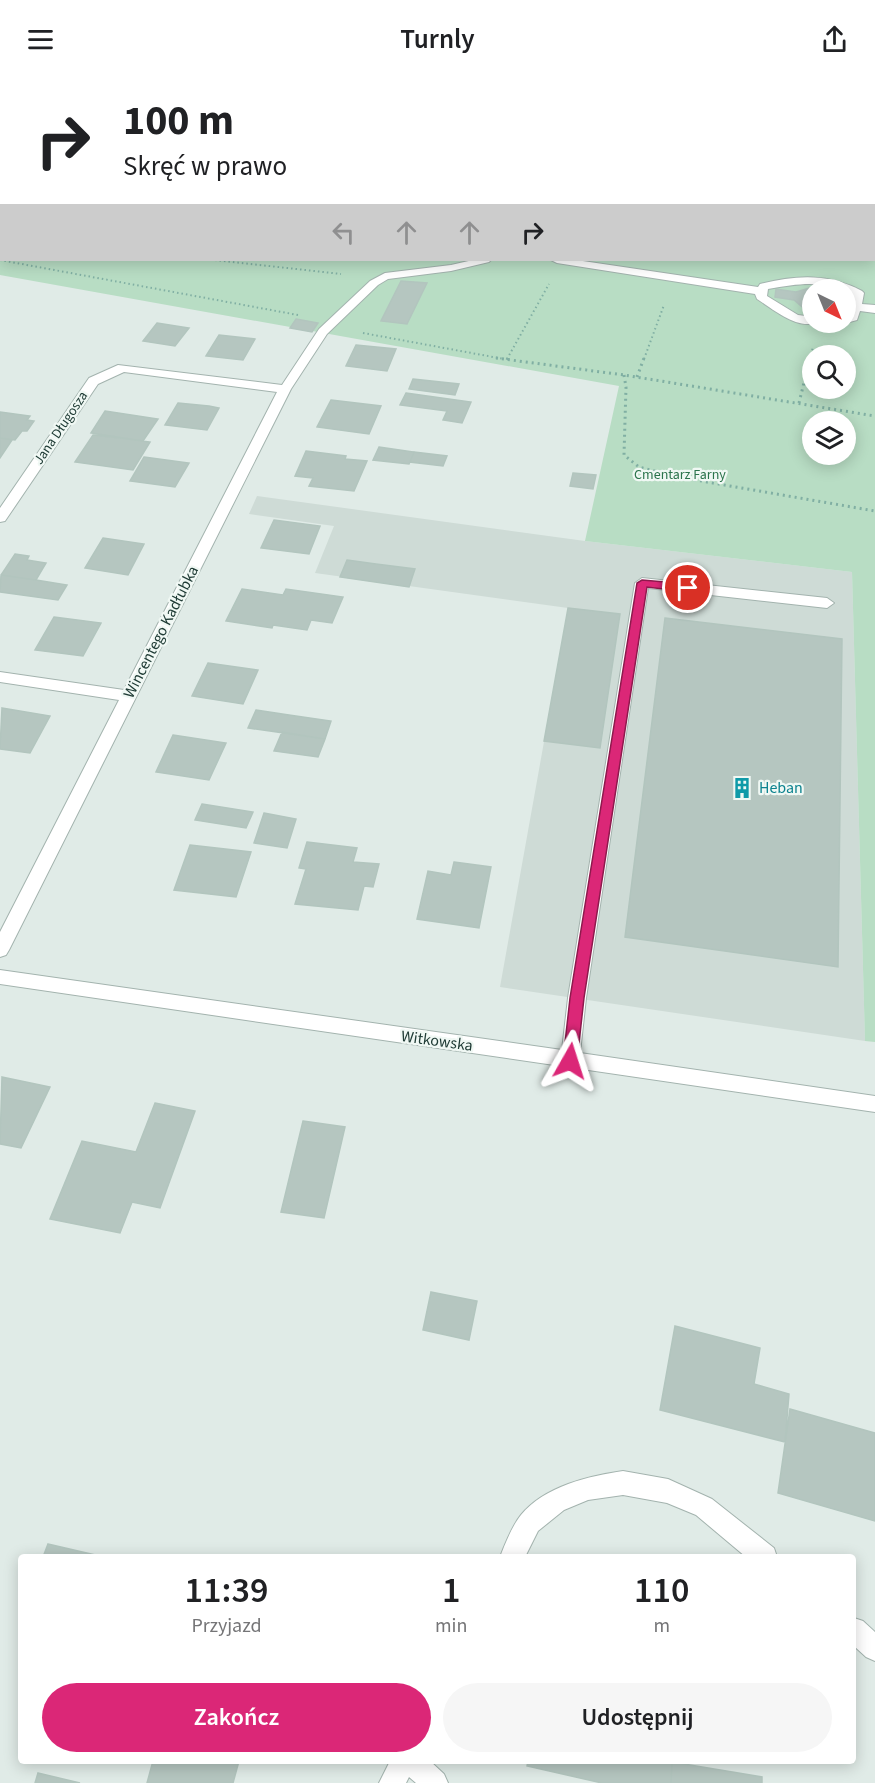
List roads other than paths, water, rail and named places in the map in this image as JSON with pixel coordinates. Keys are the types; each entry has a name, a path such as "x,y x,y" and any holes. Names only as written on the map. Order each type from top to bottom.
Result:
{"street":[{"name":"Wincentego Kadłubka","path":"0,950 285,389 332,324 380,279 385,276 452,268 481,261"},
{"path":"568,261 762,291"},
{"path":"802,280 764,286 761,297 795,318 802,319"},
{"path":"856,292 858,293 856,306 875,309"},
{"name":"Jana Długosza","path":"0,518 93,381 122,369 285,389"},
{"path":"570,1061 577,998 642,583 827,603"},
{"path":"0,677 128,696"},
{"name":"Witkowska","path":"0,978 875,1104"},
{"path":"514,1554 530,1523 556,1502 587,1488 623,1483 668,1491 705,1508 761,1554"},
{"path":"856,1632 875,1648"},
{"path":"392,1783 402,1764"},
{"path":"414,1764 435,1783"}],"place":[{"name":"Heban","path":"742,788"}],"park label":[{"name":"Cmentarz Farny","path":"680,475"}]}
